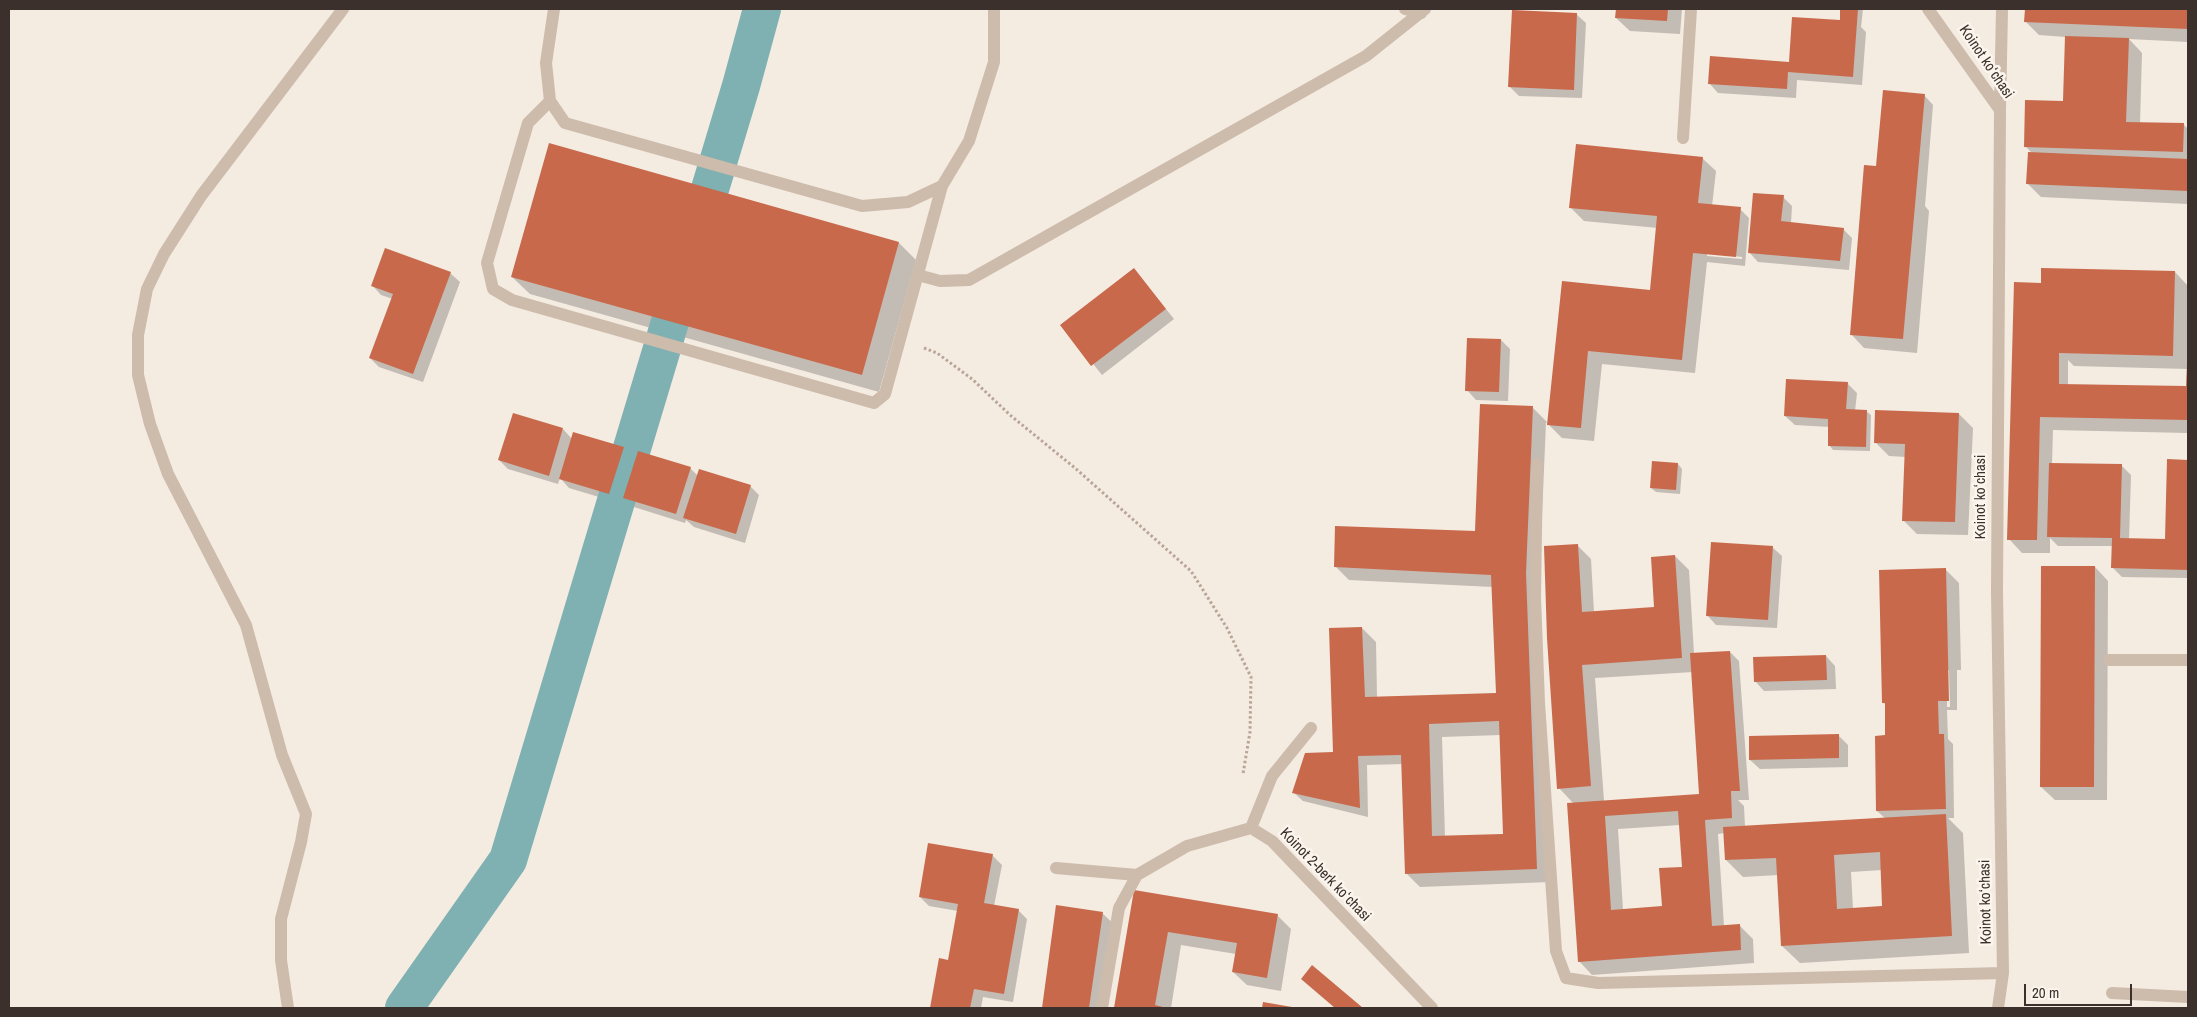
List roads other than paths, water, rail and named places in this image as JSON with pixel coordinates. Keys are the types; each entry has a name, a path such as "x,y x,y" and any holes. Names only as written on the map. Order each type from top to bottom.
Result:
{"street":[{"path":"288,1008 281,960 281,919 306,814 282,755 246,625 168,474 153,432 138,375 138,335 147,289 164,254 201,196 344,9"},
{"path":"554,9 546,63 550,100 565,122 862,206 908,202 942,186"},
{"path":"550,100 528,123 487,263 493,289 512,300 874,403 885,394 942,186 969,141 994,62 994,9"},
{"path":"1405,9 1423,11"},
{"path":"1684,138 1691,9"},
{"name":"Koinot koʻchasi","path":"1928,9 2000,110 1996,591 2003,973 1998,1008"},
{"path":"2000,110 2002,9"},
{"path":"918,276 940,281 969,280 1366,56 1423,11"},
{"path":"1538,464 1535,598 1539,702 1556,952 1566,978 1598,983 2003,973"},
{"path":"2109,660 2188,660"},
{"path":"1102,1008 1119,908 1137,875 1187,846 1251,828 1272,776 1311,728"},
{"name":"Koinot 2-berk koʻchasi","path":"1251,828 1272,841 1432,1008"},
{"path":"1056,868 1137,875"},
{"path":"2112,993 2188,997"}],"waterway":[{"path":"404,1008 508,860 741,86 762,9"}]}
